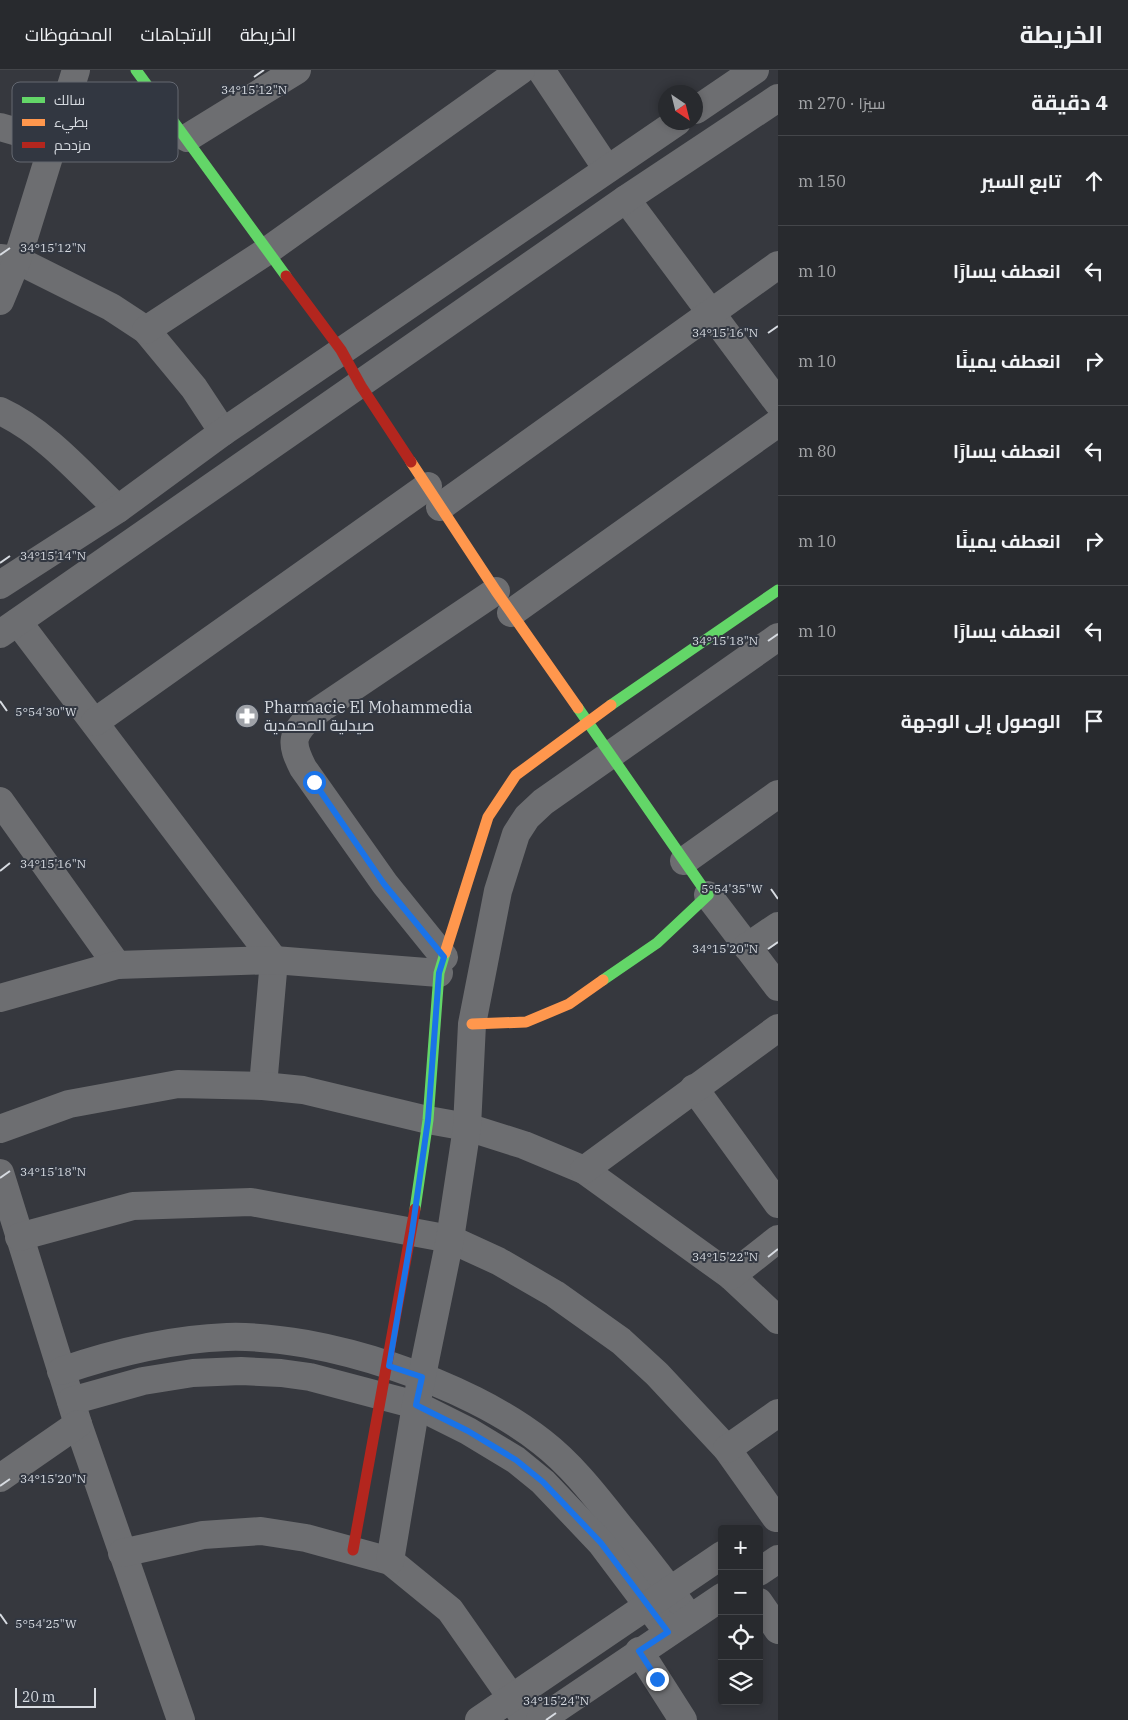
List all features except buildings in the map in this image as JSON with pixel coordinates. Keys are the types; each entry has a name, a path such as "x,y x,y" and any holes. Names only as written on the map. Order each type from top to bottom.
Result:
{"street":[{"path":"72,82 76,70"},
{"path":"136,70 145,82"},
{"path":"187,138 296,70"},
{"path":"146,330 267,251 521,70"},
{"path":"541,70 607,169"},
{"path":"703,105 755,70"},
{"path":"263,1086 274,960 95,722 9,628 361,386 626,200 778,98"},
{"path":"178,126 267,251 342,350 361,386 503,602 585,722 708,895 778,987"},
{"path":"0,585 118,509 223,432 665,130"},
{"path":"0,301 9,259 45,162"},
{"path":"626,200 778,403"},
{"path":"9,259 111,307 146,330 194,388 223,432"},
{"path":"95,722 711,312 778,265"},
{"path":"0,411 15,418 50,443 118,509"},
{"path":"441,965 303,768 294,749 294,736 312,715 503,602 778,423"},
{"path":"353,1550 381,1398 389,1366 412,1232 428,1120 441,965 488,817 516,775 585,722 778,590"},
{"path":"390,1561 416,1405 450,1239 467,1127 472,1024 498,892 516,834 527,818 542,802 778,637"},
{"path":"684,861 778,794"},
{"path":"0,801 117,965"},
{"path":"473,863 504,869"},
{"path":"472,1024 526,1022 569,1004 657,943 708,895"},
{"path":"747,947 778,926"},
{"path":"0,998 117,965 274,960 441,965"},
{"path":"584,1170 778,1028"},
{"path":"0,1129 69,1104 178,1084 263,1086 303,1090 428,1120 467,1127 524,1145 584,1170 731,1276 778,1320"},
{"path":"694,1088 778,1204"},
{"path":"0,1173 74,1412 181,1720"},
{"path":"19,1237 133,1206 251,1202 346,1222 450,1239 498,1261 555,1294 621,1341 657,1374 727,1449 771,1521"},
{"path":"731,1276 778,1239"},
{"path":"61,1371 107,1356 180,1342 228,1337 302,1342 422,1377 465,1396 512,1421 543,1442 591,1490 679,1625"},
{"path":"0,1478 74,1412 143,1381 193,1373 240,1371 282,1373 310,1377 381,1398 416,1405 468,1431 516,1460 543,1482 601,1543 660,1597"},
{"path":"727,1449 778,1412"},
{"path":"122,1553 203,1535 261,1532 306,1538 390,1561 450,1610 518,1708"},
{"path":"479,1720 518,1708 660,1597 718,1558"},
{"path":"762,1570 778,1559"},
{"path":"540,1720 639,1651 718,1600"},
{"path":"763,1608 778,1630"},
{"path":"639,1651 683,1720"}],"traffic: fast":[{"path":"136,70 145,82"},
{"path":"178,128 286,276"},
{"path":"611,705 778,590"},
{"path":"578,708 708,895 657,943 603,980"},
{"path":"415,1209 428,1120 439,973 445,953"}],"traffic: slow":[{"path":"411,462 496,591 578,708"},
{"path":"445,953 488,817 516,775 611,705"},
{"path":"472,1024 526,1022 569,1004 603,980"}],"traffic: jam":[{"path":"286,276 341,350 361,386 411,462"},
{"path":"353,1550 415,1209"}],"place":[{"name":"Pharmacie El Mohammedia صيدلية المحمدية","path":"247,716"}],"route":[{"path":"314,782 384,884 444,957 439,973 428,1120 412,1232 389,1366 422,1377 416,1405 468,1431 516,1460 543,1482 601,1543 668,1632 639,1651 657,1679"}]}
